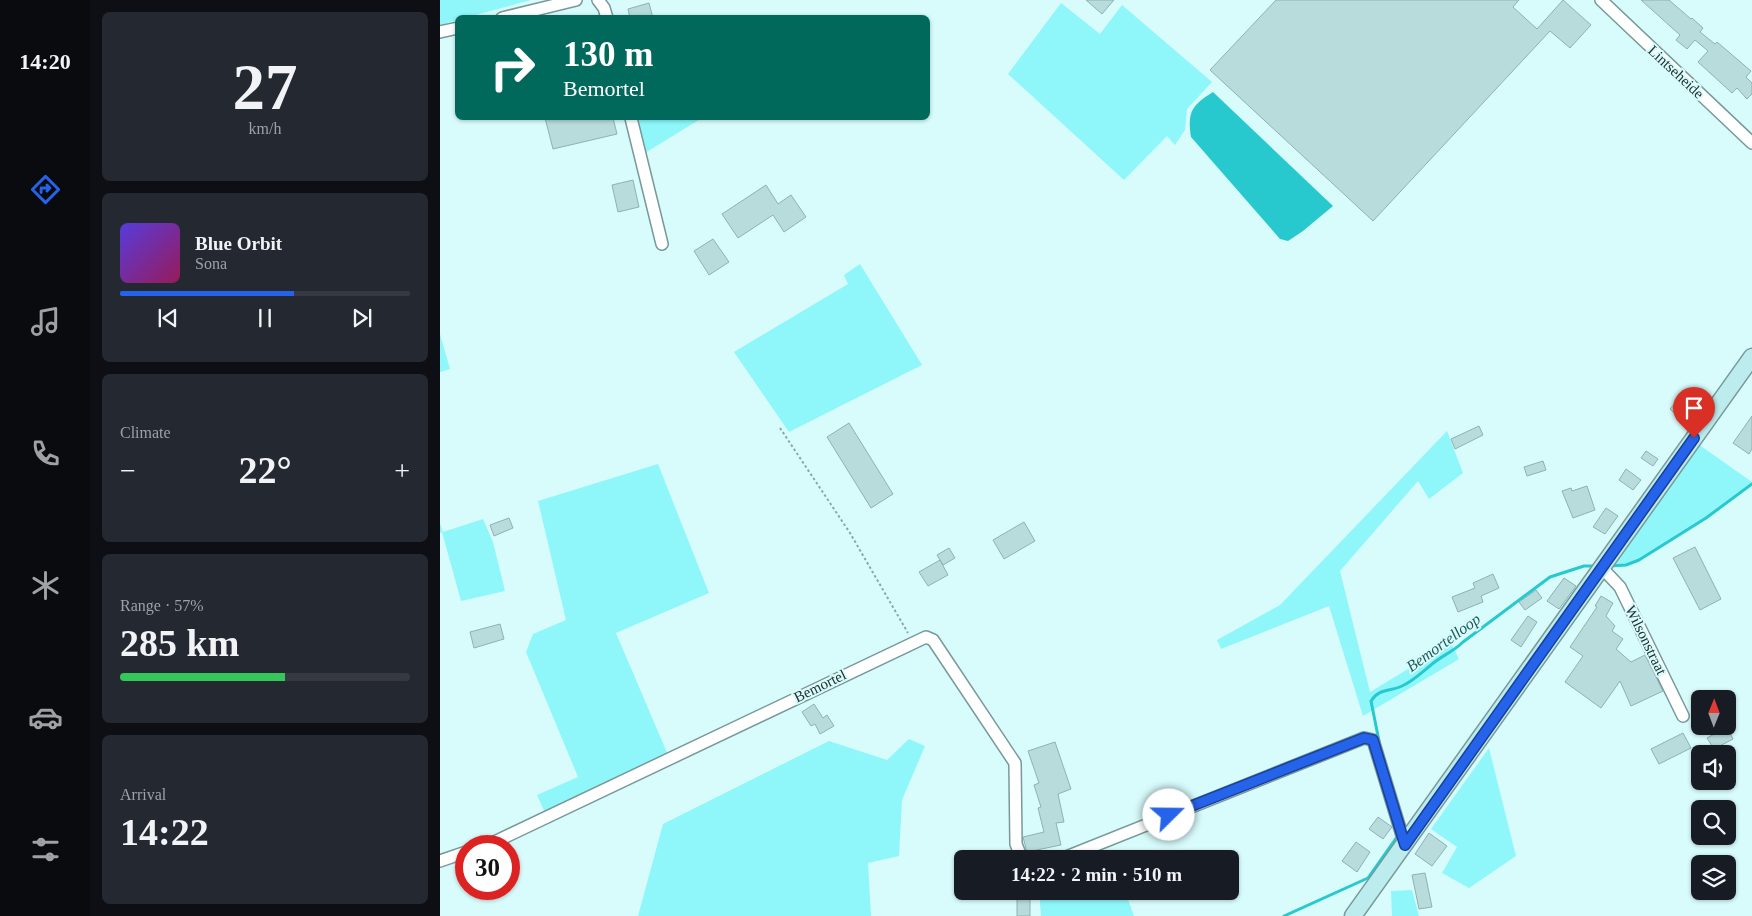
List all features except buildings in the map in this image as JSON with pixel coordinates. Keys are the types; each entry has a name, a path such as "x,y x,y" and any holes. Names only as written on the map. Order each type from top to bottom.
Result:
{"street":[{"path":"514,15 576,0"},
{"path":"598,0 606,15"},
{"name":"Lintseheide","path":"1601,0 1752,143"},
{"path":"440,32 455,29"},
{"path":"631,120 662,244"},
{"path":"1353,916 1752,357"},
{"name":"Wilsonstraat","path":"1602,568 1620,587 1684,716"},
{"name":"Bemortel","path":"509,835 926,637 934,640 1015,763 1016,844 1018,850"},
{"path":"1084,850 1364,738 1373,740 1405,845"},
{"path":"440,861 455,856"}],"path":[{"path":"780,428 850,533 913,642"}],"shaded area":[{"path":"440,0 531,0 475,15 455,15 455,21 440,25"},
{"path":"1061,3 1100,34 1122,5 1212,82 1187,109 1185,130 1175,145 1167,136 1124,180 1008,74"},
{"path":"1213,92 1333,206 1288,241 1280,239 1191,137 1190,121 1193,110 1200,101"},
{"path":"637,120 699,120 645,153"},
{"path":"860,264 922,365 789,432 734,352 848,284 844,275"},
{"path":"440,334 450,369 440,372"},
{"path":"1447,431 1463,473 1429,499 1418,481 1340,571 1370,692 1451,643 1459,659 1363,716 1329,606 1221,649 1217,640 1280,605"},
{"path":"1698,444 1752,482 1752,484 1706,518 1639,560 1626,565 1610,566"},
{"path":"658,464 709,593 616,633 668,755 546,815 537,795 578,777 526,652 533,634 566,620 538,501"},
{"path":"483,519 493,542 505,591 461,601 442,532 440,533 440,523 443,532"},
{"path":"909,739 925,746 902,800 899,856 868,863 871,916 638,916 663,824 829,741 887,760"},
{"path":"1489,748 1516,856 1469,888 1442,873 1457,847 1431,829"},
{"path":"1412,890 1419,916 1392,916 1391,891"},
{"path":"1040,900 1128,900 1134,916 1041,916"}],"waterway":[{"name":"Bemortelloop","path":"1609,566 1626,565 1639,560 1706,518 1752,484"},
{"name":"Bemortelloop","path":"1379,741 1371,701 1374,697 1410,682 1550,577 1584,566 1596,566"},
{"name":"Bemortelloop","path":"1284,916 1368,878 1399,834"}],"route":[{"path":"1169,815 1364,738 1373,740 1401,838 1405,845 1694,438"}]}
